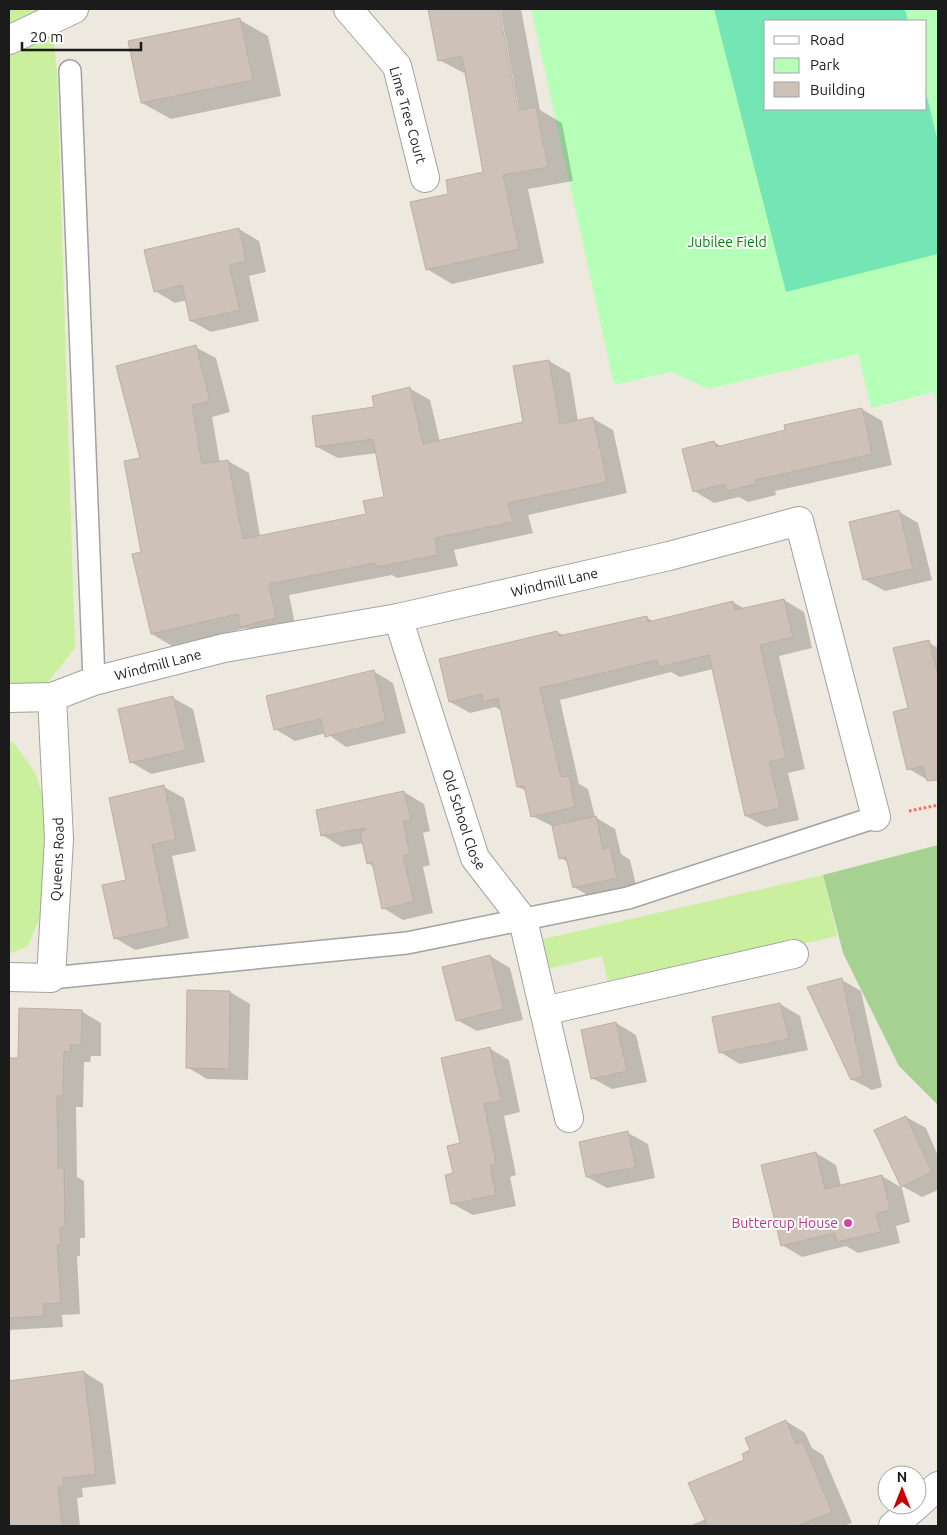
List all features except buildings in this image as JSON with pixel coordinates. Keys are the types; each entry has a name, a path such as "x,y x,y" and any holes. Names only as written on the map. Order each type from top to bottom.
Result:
{"street":[{"path":"9,40 74,9"},
{"name":"Lime Tree Court","path":"348,9 397,66 425,178"},
{"name":"Windmill Lane","path":"9,698 52,697 94,681 224,648 398,618 669,556 799,521 876,817"},
{"name":"Old School Close","path":"398,618 474,858 523,920 569,1118"},
{"name":"Queens Road","path":"51,978 59,839 52,697"},
{"path":"544,1011 794,954"},
{"path":"9,976 51,978"},
{"path":"927,1496 938,1486"},
{"path":"893,1526 906,1515"}],"lane":[{"path":"70,71 94,681"},
{"path":"51,978 407,943 628,898 876,817"}],"green space":[{"path":"9,9 51,9 57,74 75,648 45,686 9,690"},
{"name":"Jubilee Field","path":"531,9 938,9 938,408 934,392 871,408 858,354 708,389 671,372 614,385"},
{"path":"714,9 905,9 908,20 764,20 764,110 927,110 927,97 938,142 938,254 786,292"},
{"path":"9,741 13,742 36,774 49,820 46,902 28,946 9,954"},
{"path":"938,845 938,1105 899,1066 843,953 823,875"},
{"path":"823,875 837,936 609,987 602,956 547,969 539,940"}],"place":[{"name":"Buttercup House","path":"848,1223"}]}
